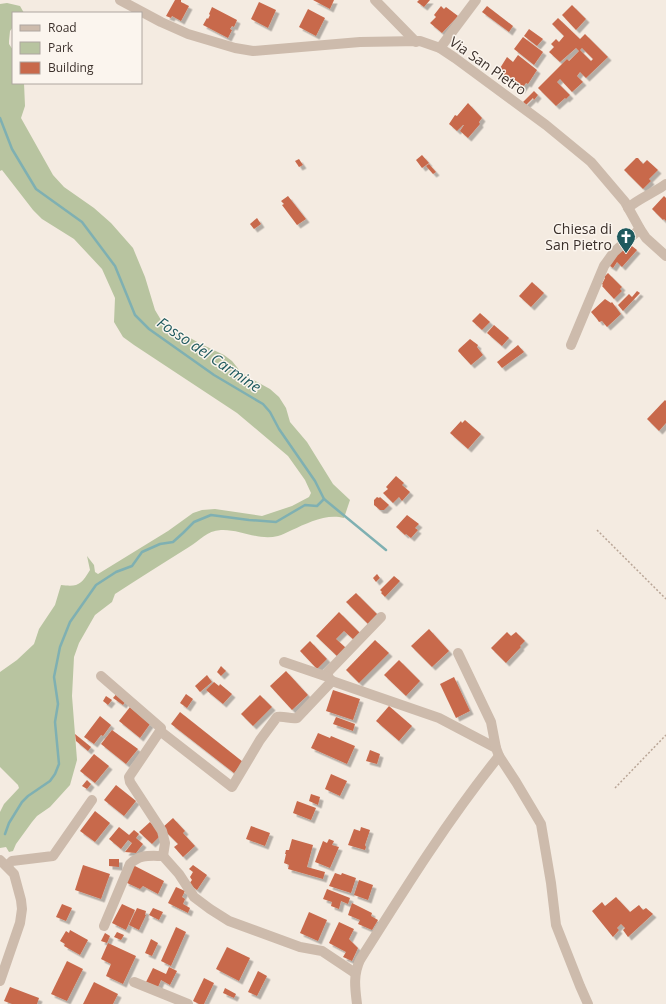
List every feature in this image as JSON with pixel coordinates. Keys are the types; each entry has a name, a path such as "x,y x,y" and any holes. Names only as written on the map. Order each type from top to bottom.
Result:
{"street":[{"name":"Via San Pietro","path":"120,0 161,22 188,34 223,45 253,51 360,42 420,42 440,48 546,125 590,162 603,175 625,202 646,238 666,256"},
{"path":"375,0 416,42"},
{"path":"440,48 476,0"},
{"path":"628,208 632,204 666,184"},
{"path":"571,345 608,258 640,229"},
{"path":"330,679 328,672 381,618"},
{"path":"458,653 491,722 498,752 541,824 551,883 556,925 588,1004"},
{"path":"284,662 439,718 498,752"},
{"path":"101,676 161,728 129,777 130,782 162,831 165,843 163,856"},
{"path":"160,731 232,788 260,740 277,717 283,716 292,719 297,718 330,679"},
{"path":"357,1004 354,983 355,973 360,960 417,869 498,752"},
{"path":"3,863 53,856 92,800"},
{"path":"104,926 130,864 135,859 142,856 163,856 179,874 194,897 229,921 300,947 322,951 355,973"},
{"path":"0,981 20,923 22,909 14,874 3,863"},
{"path":"134,982 188,1004"}],"path":[{"path":"597,530 666,599"},
{"path":"615,788 666,735"}],"green space":[{"path":"7,3 20,6 23,12 12,12 12,28 10,31 9,44 12,48 12,84 24,84 25,106 21,118 53,175 64,187 94,208 111,223 133,248 145,277 155,310 164,325 168,329 178,331 224,355 232,361 240,371 270,389 279,397 286,408 290,422 307,442 333,484 350,500 344,518 324,518 304,524 278,536 263,537 228,530 211,532 115,594 112,602 95,615 79,643 74,657 72,696 77,760 70,785 50,807 37,816 16,844 13,851 9,852 6,847 0,848 0,812 4,804 19,788 18,785 0,767 0,672 17,660 34,644 39,629 55,605 61,585 75,585 84,579 90,570 87,556 94,565 95,572 98,574 168,531 193,513 202,510 215,509 262,516 292,506 309,497 311,493 305,480 288,456 237,413 123,337 114,322 115,298 102,269 74,239 42,219 33,210 2,170 0,171 0,4"}],"building":[{"path":"175,0 181,0 181,2 189,6 181,21 172,16 171,18 166,16"},
{"path":"313,0 334,0 330,9"},
{"path":"419,0 430,0 424,7 417,2"},
{"path":"259,2 276,10 268,28 251,19"},
{"path":"572,5 586,19 576,30 562,15"},
{"path":"441,6 444,9 446,7 458,16 442,33 430,23 436,17 434,15"},
{"path":"487,6 513,26 509,32 482,12"},
{"path":"212,7 237,20 234,27 232,26 230,29 232,30 228,38 203,25 210,15 209,14"},
{"path":"308,9 325,18 316,36 299,27"},
{"path":"558,18 580,39 585,34 608,57 586,78 580,72 577,76 583,82 572,92 560,79 557,82 570,95 556,106 538,88 567,59 569,61 579,51 576,48 560,62 549,52 554,47 551,44 556,39 559,42 564,36 552,24","holes":["582,48 593,59 591,61 580,50"]},
{"path":"529,29 543,39 537,46 524,36"},
{"path":"523,37 543,52 534,65 514,49"},
{"path":"518,55 537,70 528,84 526,83 521,90 509,78 508,80 497,73 507,57 513,62"},
{"path":"534,91 538,95 534,100 533,98 526,105 523,102"},
{"path":"468,103 482,118 479,122 480,124 468,138 460,131 464,125 457,131 449,124 455,115 457,116"},
{"path":"422,155 429,163 422,168 416,160"},
{"path":"636,158 638,158 643,164 647,160 658,170 649,179 651,181 643,189 624,170"},
{"path":"299,159 303,165 299,167 295,161"},
{"path":"429,164 436,172 433,174 426,166"},
{"path":"288,196 306,219 297,225 282,205 284,204 281,201"},
{"path":"664,196 666,198 666,221 652,209"},
{"path":"257,218 261,224 254,229 250,224"},
{"name":"Chiesa di San Pietro","path":"628,243 637,250 622,267 617,262 613,268 607,264"},
{"path":"608,273 622,287 620,289 622,291 614,299 602,286 604,277"},
{"path":"532,282 544,293 531,307 519,296"},
{"path":"637,291 640,293 623,311 618,305 629,294 632,297"},
{"path":"605,299 611,303 612,302 621,314 607,327 602,321 599,322 591,312"},
{"path":"480,313 490,322 482,330 472,321"},
{"path":"494,325 509,338 502,346 487,333"},
{"path":"470,339 478,345 477,347 483,355 471,365 458,351"},
{"path":"518,345 524,352 502,368 497,362"},
{"path":"665,400 666,423 659,431 647,419"},
{"path":"465,420 481,434 468,449 450,433 461,421 462,423"},
{"path":"396,476 404,483 402,485 410,492 402,501 399,497 393,503 383,493 388,489 386,487"},
{"path":"377,497 380,497 389,505 384,510 380,510 374,505 374,500"},
{"path":"407,515 419,524 415,528 418,530 411,538 396,527"},
{"path":"377,574 380,578 376,582 373,578"},
{"path":"394,576 400,581 385,597 380,590"},
{"path":"356,593 378,615 369,625 346,602"},
{"path":"339,612 360,633 354,640 344,631 336,639 346,648 338,657 316,636"},
{"path":"429,629 449,651 432,667 411,646"},
{"path":"507,632 511,636 516,632 525,641 506,663 491,648"},
{"path":"375,640 389,653 359,683 346,670"},
{"path":"310,641 327,659 317,669 300,651"},
{"path":"399,660 420,681 406,696 384,675"},
{"path":"221,666 226,671 221,676 217,672"},
{"path":"286,671 308,695 292,710 270,686"},
{"path":"207,675 212,682 200,692 195,686"},
{"path":"454,677 470,711 456,718 440,684"},
{"path":"214,682 219,686 220,684 232,694 223,704 206,690"},
{"path":"333,690 360,699 353,720 326,711"},
{"path":"118,692 127,699 123,705 113,698"},
{"path":"186,694 193,699 187,708 180,703"},
{"path":"260,695 272,707 253,726 241,714"},
{"path":"106,696 112,700 108,705 103,701"},
{"path":"389,706 412,726 399,741 376,721"},
{"path":"130,707 150,724 140,738 119,721"},
{"path":"180,712 243,762 234,773 171,724"},
{"path":"100,716 111,725 103,736 101,735 94,744 84,737"},
{"path":"336,717 355,724 353,731 333,724"},
{"path":"112,730 138,749 126,764 101,744"},
{"path":"318,733 330,738 331,736 355,746 347,764 311,748"},
{"path":"75,734 91,747 88,751 76,741"},
{"path":"370,750 380,754 377,764 366,761"},
{"path":"94,754 109,766 95,783 80,771"},
{"path":"331,774 347,781 340,796 325,789"},
{"path":"87,780 91,784 87,789 82,786"},
{"path":"116,785 136,801 124,816 104,800"},
{"path":"311,794 320,797 318,805 309,801"},
{"path":"297,801 316,808 311,820 293,813"},
{"path":"95,811 110,823 95,842 80,831"},
{"path":"173,818 185,831 183,833 195,846 183,857 174,847 178,844 162,828"},
{"path":"150,822 162,834 152,844 139,832"},
{"path":"251,826 270,833 265,846 246,839"},
{"path":"119,827 129,835 134,830 139,834 136,838 143,844 136,853 125,852 132,843 128,840 121,849 109,839"},
{"path":"361,827 370,830 365,845 365,850 348,845 354,829 360,831"},
{"path":"292,839 313,845 307,867 325,872 323,879 288,869 289,865 284,863 285,854 286,850 289,850"},
{"path":"329,839 334,841 332,845 339,847 330,868 315,862 323,841 327,843"},
{"path":"109,859 119,859 119,867 109,866"},
{"path":"83,865 110,874 101,899 75,890"},
{"path":"133,865 164,881 158,894 143,886 140,889 125,882"},
{"path":"193,865 207,875 197,890 189,884 192,880 190,877 193,872 189,869"},
{"path":"335,873 341,875 342,873 356,878 351,893 329,886"},
{"path":"359,880 373,885 368,900 354,895"},
{"path":"176,887 185,891 182,897 185,899 183,904 190,908 188,913 168,903"},
{"path":"327,889 350,898 348,904 341,901 339,909 331,906 332,902 323,899"},
{"path":"616,897 630,912 639,905 643,910 646,908 653,914 628,937 623,930 625,928 621,924 617,928 619,930 613,937 592,911 602,902 605,906"},
{"path":"352,903 372,913 371,916 378,920 372,930 358,924 360,920 348,915"},
{"path":"62,904 72,908 66,921 56,917"},
{"path":"122,904 135,910 126,930 112,923"},
{"path":"137,908 146,911 146,915 139,930 129,925"},
{"path":"153,908 163,912 159,920 149,915"},
{"path":"309,912 327,920 318,941 300,933"},
{"path":"339,922 354,929 349,939 358,948 352,961 343,957 346,952 329,943"},
{"path":"176,927 186,932 171,966 161,961"},
{"path":"70,930 88,940 80,955 64,946 65,944 60,941 66,931 69,933"},
{"path":"117,932 124,935 121,940 114,937"},
{"path":"105,933 110,936 107,943 101,941"},
{"path":"151,939 158,943 152,956 145,953"},
{"path":"108,943 136,956 123,984 106,976 111,964 101,959"},
{"path":"227,947 250,958 239,981 216,969"},
{"path":"67,961 83,969 67,1001 51,994"},
{"path":"169,967 177,971 170,985 161,980 158,987 146,982 153,968 166,974"},
{"path":"258,971 267,976 257,996 248,992"},
{"path":"204,978 214,983 204,1004 199,1004 193,1001"},
{"path":"94,982 118,994 113,1004 83,1004"},
{"path":"10,987 39,998 37,1004 12,1004 4,1001"},
{"path":"225,988 236,994 234,998 223,993"}],"waterway":[{"name":"Fosso del Carmine","path":"0,118 12,149 36,189 82,222 115,266 135,315 149,329 214,375 263,404 270,412 279,429 315,481 324,499 386,550"},
{"path":"5,834 9,823 22,802 50,781 59,764 55,722 58,704 54,677 60,647 70,622 96,585 116,572 132,566 142,552 160,544 173,542 194,522 211,515 276,522 305,505 317,506 324,499"}],"place":[{"name":"Chiesa di San Pietro","path":"626,254"}]}
